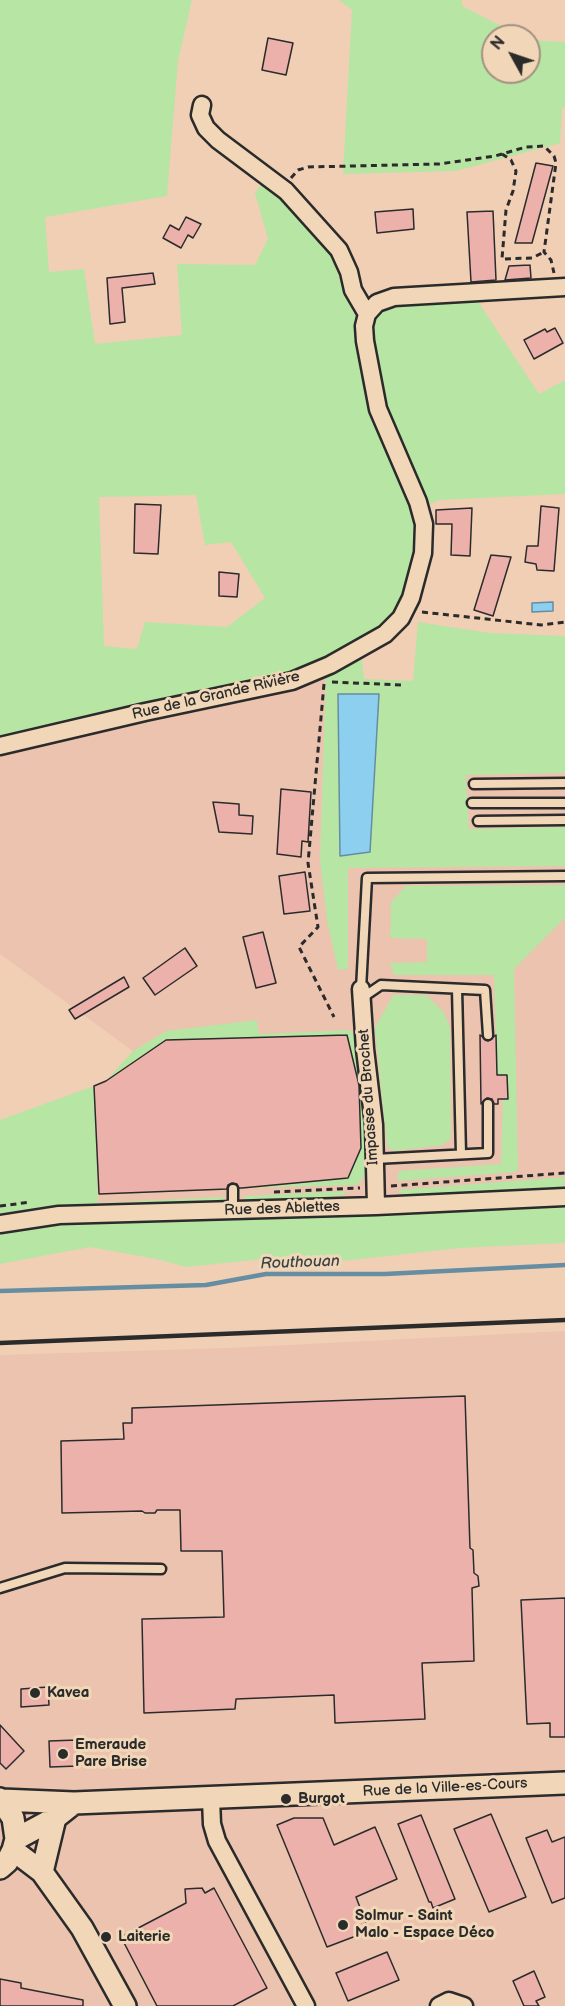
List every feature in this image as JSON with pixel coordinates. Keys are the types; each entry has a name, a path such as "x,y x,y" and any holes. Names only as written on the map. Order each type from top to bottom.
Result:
{"street":[{"path":"202,105 200,115 206,128 218,140 286,190 339,250 349,272 353,290 368,314 377,303 394,297 560,287"},
{"name":"Rue de la Grande Rivière","path":"0,746 292,681 370,644 402,618 423,553 424,524 418,502 378,409 365,341 364,327 368,314"},
{"name":"Impasse du Brochet","path":"361,994 374,1125 375,1206"},
{"name":"Rue des Ablettes","path":"0,1224 59,1215 375,1206 565,1197"},
{"name":"Rue de la Ville-es-Cours","path":"0,1800 74,1803 211,1799 565,1783"},
{"path":"211,1799 212,1824 217,1841 306,2006"},
{"path":"0,1800 13,1818 14,1845 7,1862 0,1868"},
{"path":"14,1845 74,1803"},
{"path":"42,1872 55,1818"},
{"path":"14,1845 42,1872 82,1928 125,2006"},
{"path":"439,2006 449,2001 464,2006"}],"lane":[{"path":"474,784 565,783"},
{"path":"472,803 565,802"},
{"path":"478,821 565,820"},
{"path":"488,1035 485,990 381,985 361,994 367,878 565,876"},
{"path":"457,989 460,1155"},
{"path":"375,1159 488,1153 488,1104"},
{"path":"232,1189 233,1211"},
{"path":"0,1588 65,1568 161,1569"}],"path":[{"path":"286,190 293,173 308,167 463,162 544,146 554,156 556,170 544,252 560,287"},
{"path":"502,153 511,160 516,171 513,191 506,210 502,259 532,258 544,252"},
{"path":"405,610 541,625 565,622"},
{"path":"334,1017 299,947 318,927 308,863 325,681 402,685"},
{"path":"265,1192 375,1187 565,1173"},
{"path":"0,1206 39,1201"}],"shaded area":[{"path":"326,674 320,861 408,747 565,735 565,1206 97,1221 99,1194 94,1086 106,1081 133,1051 0,954 0,754 157,720 260,694"},
{"path":"565,1331 565,2006 0,2006 0,1355 230,1348"}],"green space":[{"path":"0,0 192,0 178,61 167,196 45,217 49,272 84,269 95,344 182,335 177,264 255,265 268,239 255,193 269,173 325,240 353,313 393,305 477,300 539,394 565,380 565,494 439,500 415,511 416,547 402,601 385,624 360,639 364,679 413,681 418,622 490,633 565,636 565,773 466,775 469,829 565,827 565,866 348,868 348,969 338,970 327,921 320,861 326,674 260,694 157,720 0,754","holes":["196,495 205,545 231,542 265,598 227,627 145,622 137,649 104,646 99,497","379,694 340,856 338,695"]},
{"path":"339,0 462,0 462,6 497,24 481,24 481,84 541,84 541,41 565,42 565,107 562,108 560,143 456,171 343,174 352,10"},
{"path":"565,885 565,918 514,969 518,1169 516,1172 397,1181 399,1171 501,1164 503,1099 508,1098 507,1075 497,1075 494,975 394,975 390,963 427,962 427,939 390,938 391,902 406,886"},
{"path":"393,995 426,995 444,1012 450,1028 451,1138 443,1145 394,1151 387,1146 375,1028"},
{"path":"257,1020 259,1034 349,1030 354,1034 365,1074 370,1166 358,1185 242,1188 325,1181 338,1167 106,1081 133,1051 166,1031"},
{"path":"94,1086 98,1203 225,1197 224,1202 98,1207 420,1211 565,1206 565,1243 460,1248 333,1262 302,1255 187,1267 90,1247 0,1264 0,1120"},
{"path":"565,1177 563,1189 404,1195 397,1190"},
{"path":"347,1191 344,1195 301,1200 245,1202 244,1196"}],"water":[{"path":"553,602 553,611 532,612 532,603"},
{"path":"338,694 379,694 370,852 340,856"}],"building":[{"path":"268,38 293,43 286,75 262,70"},
{"path":"536,163 553,166 532,243 515,243"},
{"path":"413,209 414,229 377,233 375,212"},
{"path":"493,211 496,280 471,282 467,212"},
{"path":"186,217 201,224 193,238 188,235 181,248 163,238 170,225 179,230"},
{"path":"530,265 531,278 505,280 509,266"},
{"path":"153,273 155,284 122,288 125,322 110,324 107,278"},
{"path":"555,328 563,343 534,359 524,340 545,329 547,332"},
{"path":"135,504 161,505 158,554 134,553"},
{"path":"541,506 559,508 554,571 537,570 536,564 525,562 527,546 538,546"},
{"path":"472,508 470,556 451,555 452,524 436,524 436,510"},
{"path":"491,555 511,557 493,616 474,610"},
{"path":"219,572 239,574 237,597 219,596"},
{"path":"281,789 311,792 308,842 302,841 301,857 277,854"},
{"path":"213,802 239,804 239,815 253,816 252,834 219,832"},
{"path":"305,872 310,911 284,914 279,876"},
{"path":"263,932 276,983 256,988 243,937"},
{"path":"185,948 197,966 155,995 143,978"},
{"path":"124,977 129,987 75,1019 69,1010"},
{"path":"347,1035 359,1085 361,1148 348,1178 242,1188 232,1183 227,1189 99,1194 94,1086 106,1081 166,1040"},
{"path":"480,1035 488,1041 496,1035 497,1075 507,1075 508,1099 498,1099 498,1104 494,1104 492,1099 487,1098 481,1104"},
{"path":"465,1396 470,1548 473,1550 474,1573 478,1576 479,1586 472,1588 474,1661 422,1663 425,1719 335,1723 334,1695 236,1699 235,1709 144,1713 142,1619 224,1617 222,1551 181,1551 180,1510 157,1510 155,1513 142,1511 62,1513 61,1441 124,1439 123,1423 132,1423 132,1408"},
{"path":"565,1598 565,1737 550,1737 550,1723 527,1724 521,1600"},
{"name":"Kavea","path":"48,1687 49,1705 21,1707 21,1689"},
{"path":"0,1725 24,1751 6,1769 0,1763"},
{"name":"Emeraude Pare Brise","path":"77,1740 78,1766 50,1767 49,1741"},
{"path":"491,1814 526,1897 489,1912 454,1829"},
{"path":"421,1815 455,1899 433,1908 398,1824"},
{"path":"294,1818 323,1818 334,1845 375,1827 397,1879 356,1897 369,1931 327,1947 277,1825"},
{"path":"547,1830 552,1842 565,1837 565,1898 552,1903 526,1838"},
{"path":"202,1888 205,1893 214,1888 267,1988 233,2006 157,2006 121,1937 186,1903 185,1889"},
{"path":"387,1952 399,1980 348,2001 336,1973"},
{"path":"534,1971 545,1997 536,2001 539,2006 524,2006 513,1981"},
{"path":"0,1979 21,1983 21,1988 83,2000 83,2006 0,2006"}],"waterway":[{"name":"Routhouan","path":"0,1291 206,1285 266,1274 385,1274 565,1265"}],"railway":[{"path":"0,1343 565,1320"}],"place":[{"name":"Kavea","path":"35,1693"},
{"name":"Emeraude Pare Brise","path":"63,1754"},
{"name":"Burgot","path":"286,1799"},
{"name":"Solmur - Saint Malo - Espace Déco","path":"343,1925"},
{"name":"Laiterie","path":"106,1937"}]}
